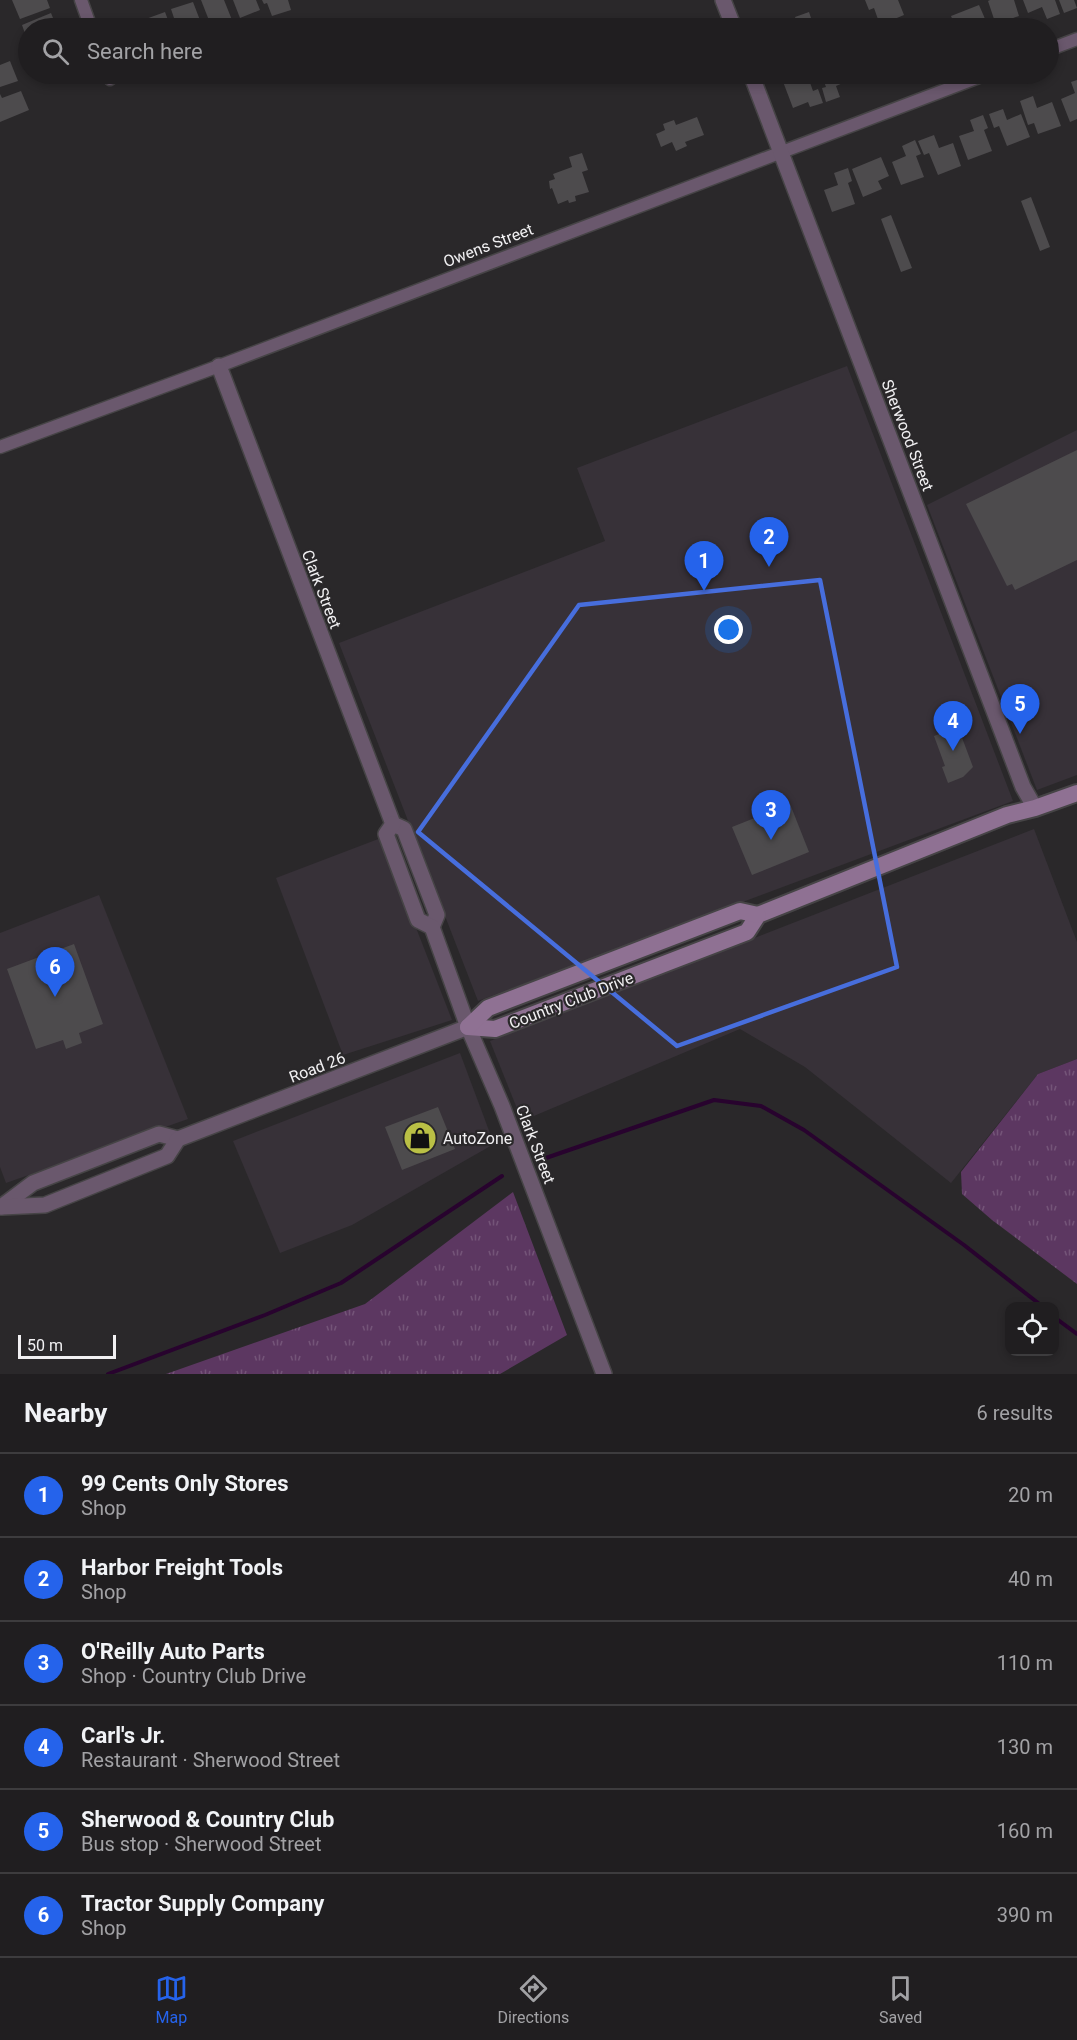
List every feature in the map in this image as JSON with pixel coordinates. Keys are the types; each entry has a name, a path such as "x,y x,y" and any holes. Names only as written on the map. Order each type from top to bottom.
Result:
{"main road":[{"name":"Country Club Drive","path":"468,1028 488,1008 740,911 758,915 1007,815 1077,793"}],"street":[{"path":"84,1 88,18"},
{"path":"725,1 731,18"},
{"path":"1059,46 1077,39"},
{"name":"Sherwood Street","path":"755,84 1023,788 1035,808"},
{"name":"Owens Street","path":"0,447 961,84"},
{"name":"Clark Street","path":"219,366 393,824 404,829 433,904 437,915 432,927 468,1028 502,1106 604,1374"},
{"name":"Clark Street","path":"393,824 386,834 418,920 432,927"},
{"path":"393,852 398,850 402,852 421,898 433,904"},
{"name":"Road 26","path":"1,1207 45,1205 166,1156 178,1139 468,1028"},
{"name":"Road 26","path":"1,1207 33,1183 159,1134 178,1139"}],"highlighted area":[{"path":"820,580 897,967 677,1046 418,832 579,605"}],"shaded area":[{"path":"847,366 1013,801 478,1001 339,643 605,541 577,468"},
{"path":"1077,430 1077,775 1037,790 927,505"},
{"path":"1034,829 1077,942 1077,1059 1038,1074 951,1183 805,1067 740,1029 522,1121 490,1041"},
{"path":"381,838 452,1020 343,1055 276,878"},
{"path":"99,895 188,1119 6,1183 0,1167 0,933"},
{"path":"460,1053 494,1144 352,1225 280,1253 233,1141"}],"green space":[{"path":"1077,1059 1077,1284 992,1220 962,1194 961,1172 1038,1074"},
{"path":"513,1192 567,1335 500,1374 166,1374 365,1304"}],"building":[{"path":"12,0 47,0 50,8 20,18"},
{"path":"201,0 224,0 231,18 208,18"},
{"path":"233,0 256,0 260,10 240,18"},
{"path":"262,0 288,0 291,10 272,16 267,3 264,4"},
{"path":"865,0 898,0 904,15 897,18 878,18 874,8 869,10"},
{"path":"1014,0 1019,16 994,18 988,1"},
{"path":"1023,0 1055,0 1060,14 1047,18 1042,7 1028,13"},
{"path":"1059,0 1074,0 1077,8 1064,13"},
{"path":"193,2 199,18 174,18 171,9"},
{"path":"979,5 985,18 952,18 951,16"},
{"path":"165,12 167,18 148,18"},
{"path":"809,12 811,18 795,18"},
{"path":"51,13 53,18 39,18"},
{"path":"10,61 18,81 0,87 0,65"},
{"path":"1077,80 1077,119 1070,122 1061,99 1075,93 1071,82"},
{"path":"784,84 811,84 813,91 818,89 823,103 810,107 808,102 793,108"},
{"path":"825,84 841,84 836,86 840,97 826,102 822,88 826,87"},
{"path":"21,91 29,110 0,122 0,94 2,98"},
{"path":"1033,96 1037,108 1052,102 1061,126 1038,134 1034,123 1028,125 1020,101"},
{"path":"1003,109 1007,120 1021,114 1030,137 1007,146 999,126 994,128 989,114"},
{"path":"983,115 988,128 984,130 992,151 968,160 959,136 974,131 970,120"},
{"path":"697,117 704,135 685,142 687,146 676,151 672,142 661,147 656,134 665,130 663,124 674,120 676,125"},
{"path":"934,135 939,148 953,143 961,166 938,175 929,153 924,155 918,141"},
{"path":"915,140 921,154 916,156 924,177 901,185 892,162 906,156 902,146"},
{"path":"582,153 588,170 582,172 589,192 575,196 576,201 569,203 568,200 558,204 552,188 550,189 549,181 555,179 553,174 572,167 569,157"},
{"path":"881,157 889,176 878,181 882,189 863,197 852,169"},
{"path":"848,168 852,181 848,183 855,204 832,212 824,190 838,185 834,173"},
{"path":"1031,197 1050,247 1040,251 1021,201"},
{"path":"891,215 912,268 901,272 881,219"},
{"path":"1077,450 1077,560 1015,590 1012,584 1007,586 966,504"},
{"path":"958,727 973,767 963,777 948,783 942,767 945,766 934,736"},
{"path":"790,804 809,852 752,875 732,827"},
{"path":"74,944 103,1024 79,1033 82,1043 66,1049 63,1040 36,1049 7,969"},
{"name":"AutoZone","path":"438,1107 455,1149 402,1170 385,1127"}],"waterway":[{"path":"543,1159 714,1100 761,1106 804,1130 964,1245 1037,1302"},
{"path":"108,1374 265,1315 341,1283 502,1176"},
{"path":"1059,1321 1077,1334"}],"place":[{"name":"Harbor Freight Tools","path":"769,567"},
{"name":"99 Cents Only Stores","path":"704,591"},
{"name":"Sherwood & Country Club","path":"1020,734"},
{"name":"Carl's Jr.","path":"953,751"},
{"name":"O'Reilly Auto Parts","path":"771,840"},
{"name":"Tractor Supply Company","path":"55,997"},
{"name":"AutoZone","path":"420,1138"}]}
